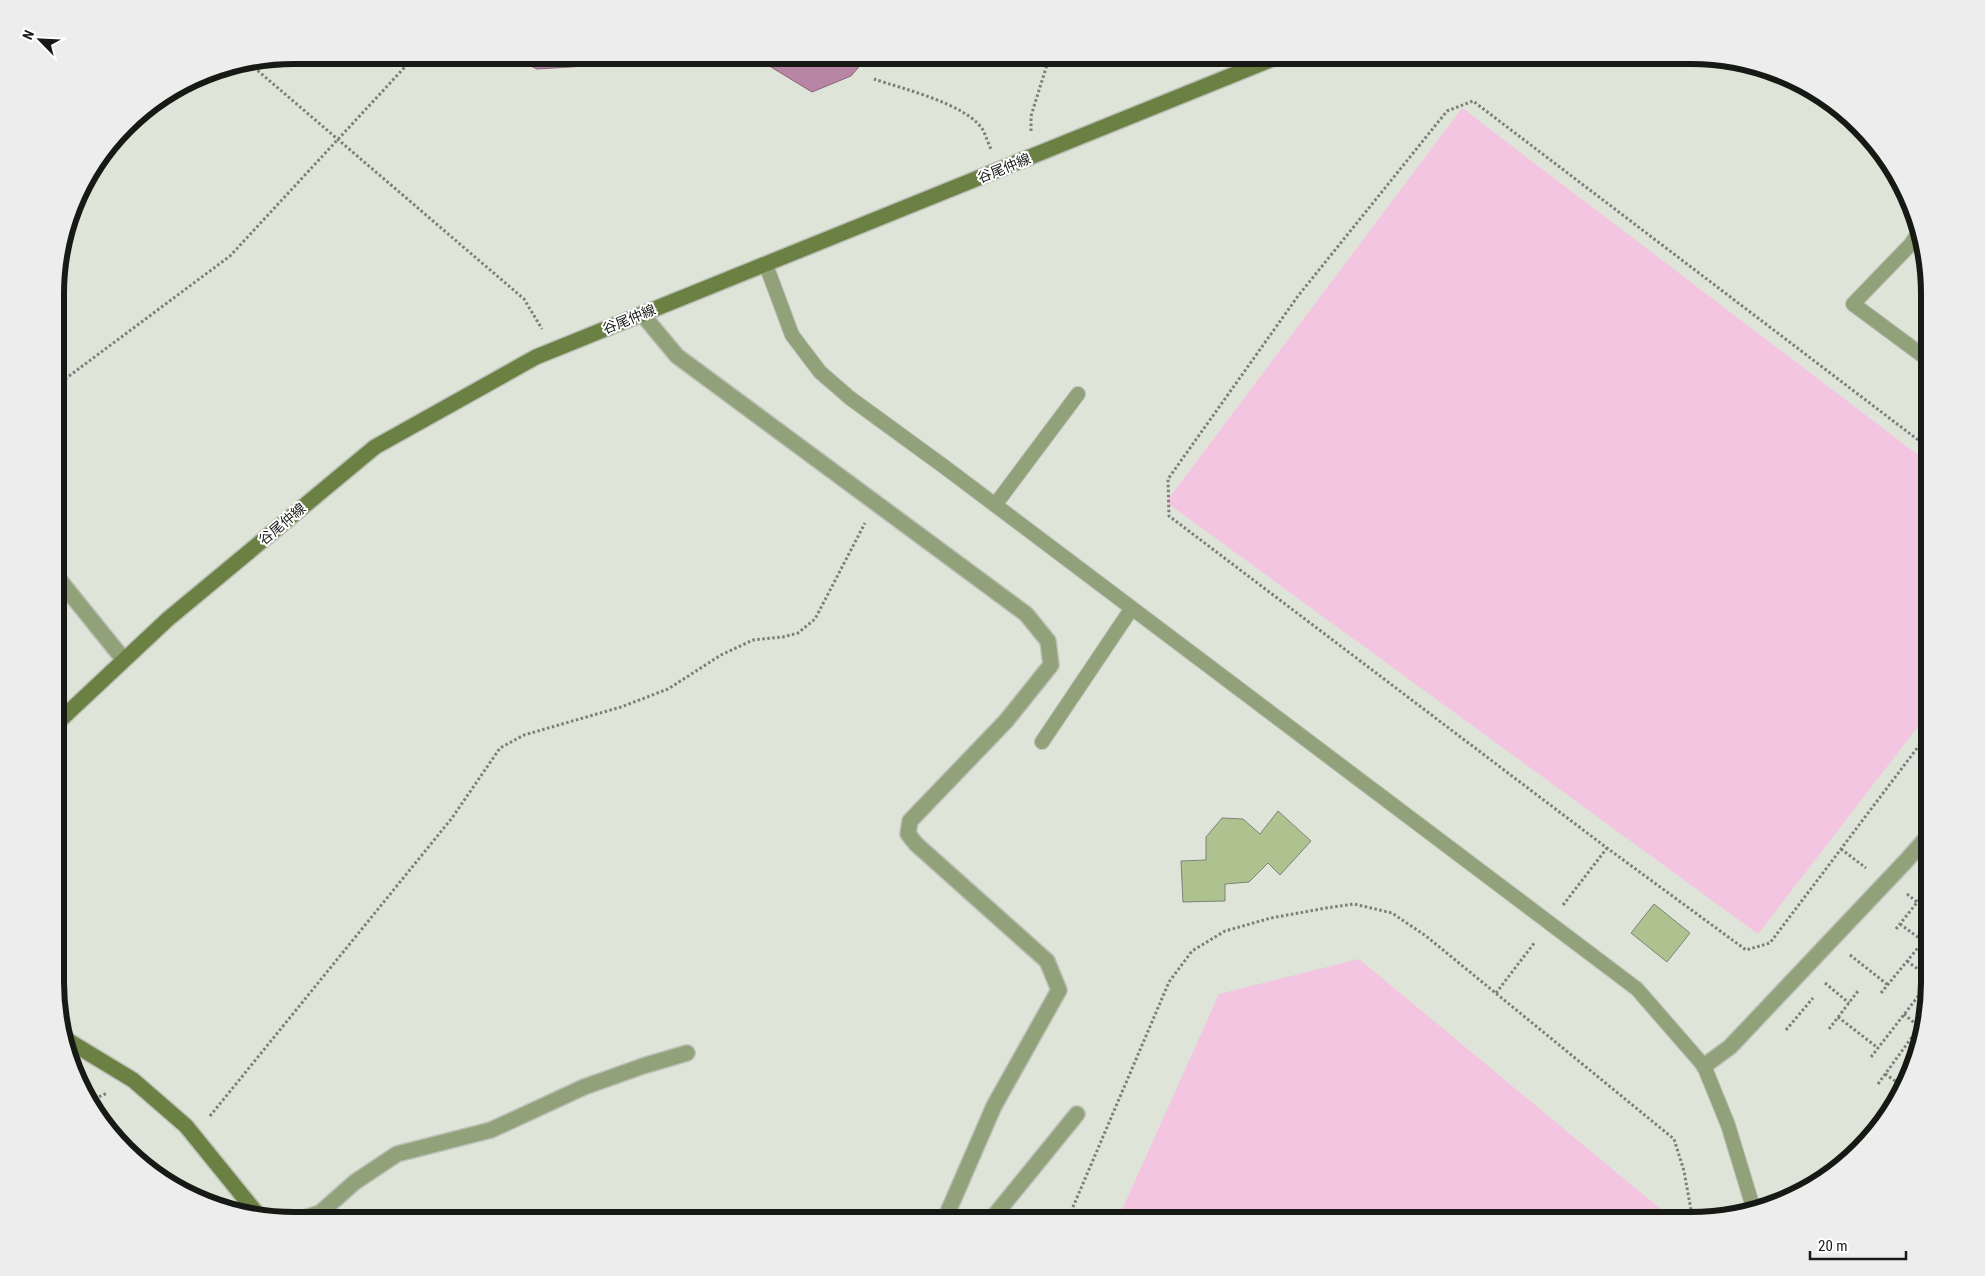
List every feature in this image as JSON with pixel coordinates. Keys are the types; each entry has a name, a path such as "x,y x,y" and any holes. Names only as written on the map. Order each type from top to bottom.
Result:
{"main road":[{"name":"谷尾仲線","path":"64,716 168,619 375,447 536,357 1260,64"},
{"path":"72,1043 133,1080 186,1126 253,1209"}],"street":[{"path":"642,314 677,356 1026,614 1048,641 1051,665 1006,721 910,821 908,834 916,844 1047,961 1059,990 994,1106 948,1212"},
{"path":"64,586 124,660"},
{"path":"1704,1066 1730,1047 1921,844"},
{"path":"321,1212 356,1182 398,1154 491,1130 584,1087 687,1053"},
{"path":"997,1212 1077,1114"}],"lane":[{"path":"1914,238 1853,304 1921,354"},
{"path":"766,265 792,335 820,372 850,398 1637,989 1704,1066 1728,1125 1752,1204"},
{"path":"994,505 1078,394"},
{"path":"1042,742 1132,608"}],"path":[{"path":"64,380 230,256 408,64"},
{"path":"1038,154 1029,128 1030,116 1047,64"},
{"path":"254,67 524,299 554,349"},
{"path":"874,79 930,97 964,112 982,129 999,170"},
{"path":"1921,443 1473,102 1447,110 1298,296 1168,479 1169,516 1746,950 1770,943 1921,745"},
{"path":"194,1136 452,818 500,748 524,736 621,707 668,689 721,654 753,640 783,637 798,633 815,619 875,503"},
{"path":"1841,849 1885,883"},
{"path":"1896,929 1921,897"},
{"path":"1071,1212 1168,982 1192,951 1225,931 1271,918 1354,904 1392,913 1426,936 1674,1139 1684,1171 1692,1212"},
{"path":"1900,924 1921,940"},
{"path":"1881,993 1921,944"},
{"path":"1850,955 1888,985"},
{"path":"1907,961 1921,972"},
{"path":"1825,983 1849,1003"},
{"path":"1829,1028 1858,991"},
{"path":"1871,1057 1921,991"},
{"path":"1904,1014 1917,1025"},
{"path":"1838,1017 1878,1048"},
{"path":"1878,1084 1915,1033"},
{"path":"1885,1074 1898,1083"}],"shaded area":[{"path":"526,64 621,64 537,69"},
{"path":"766,64 861,64 851,76 812,92"},
{"path":"1462,108 1921,457 1921,723 1758,934 1166,502"},
{"path":"1359,959 1664,1212 1121,1212 1219,994"}],"building":[{"path":"1278,811 1311,841 1280,875 1268,863 1249,882 1225,884 1225,901 1183,902 1181,861 1206,860 1206,837 1222,818 1243,819 1260,834"},
{"path":"1654,904 1690,933 1667,962 1631,933"}]}
